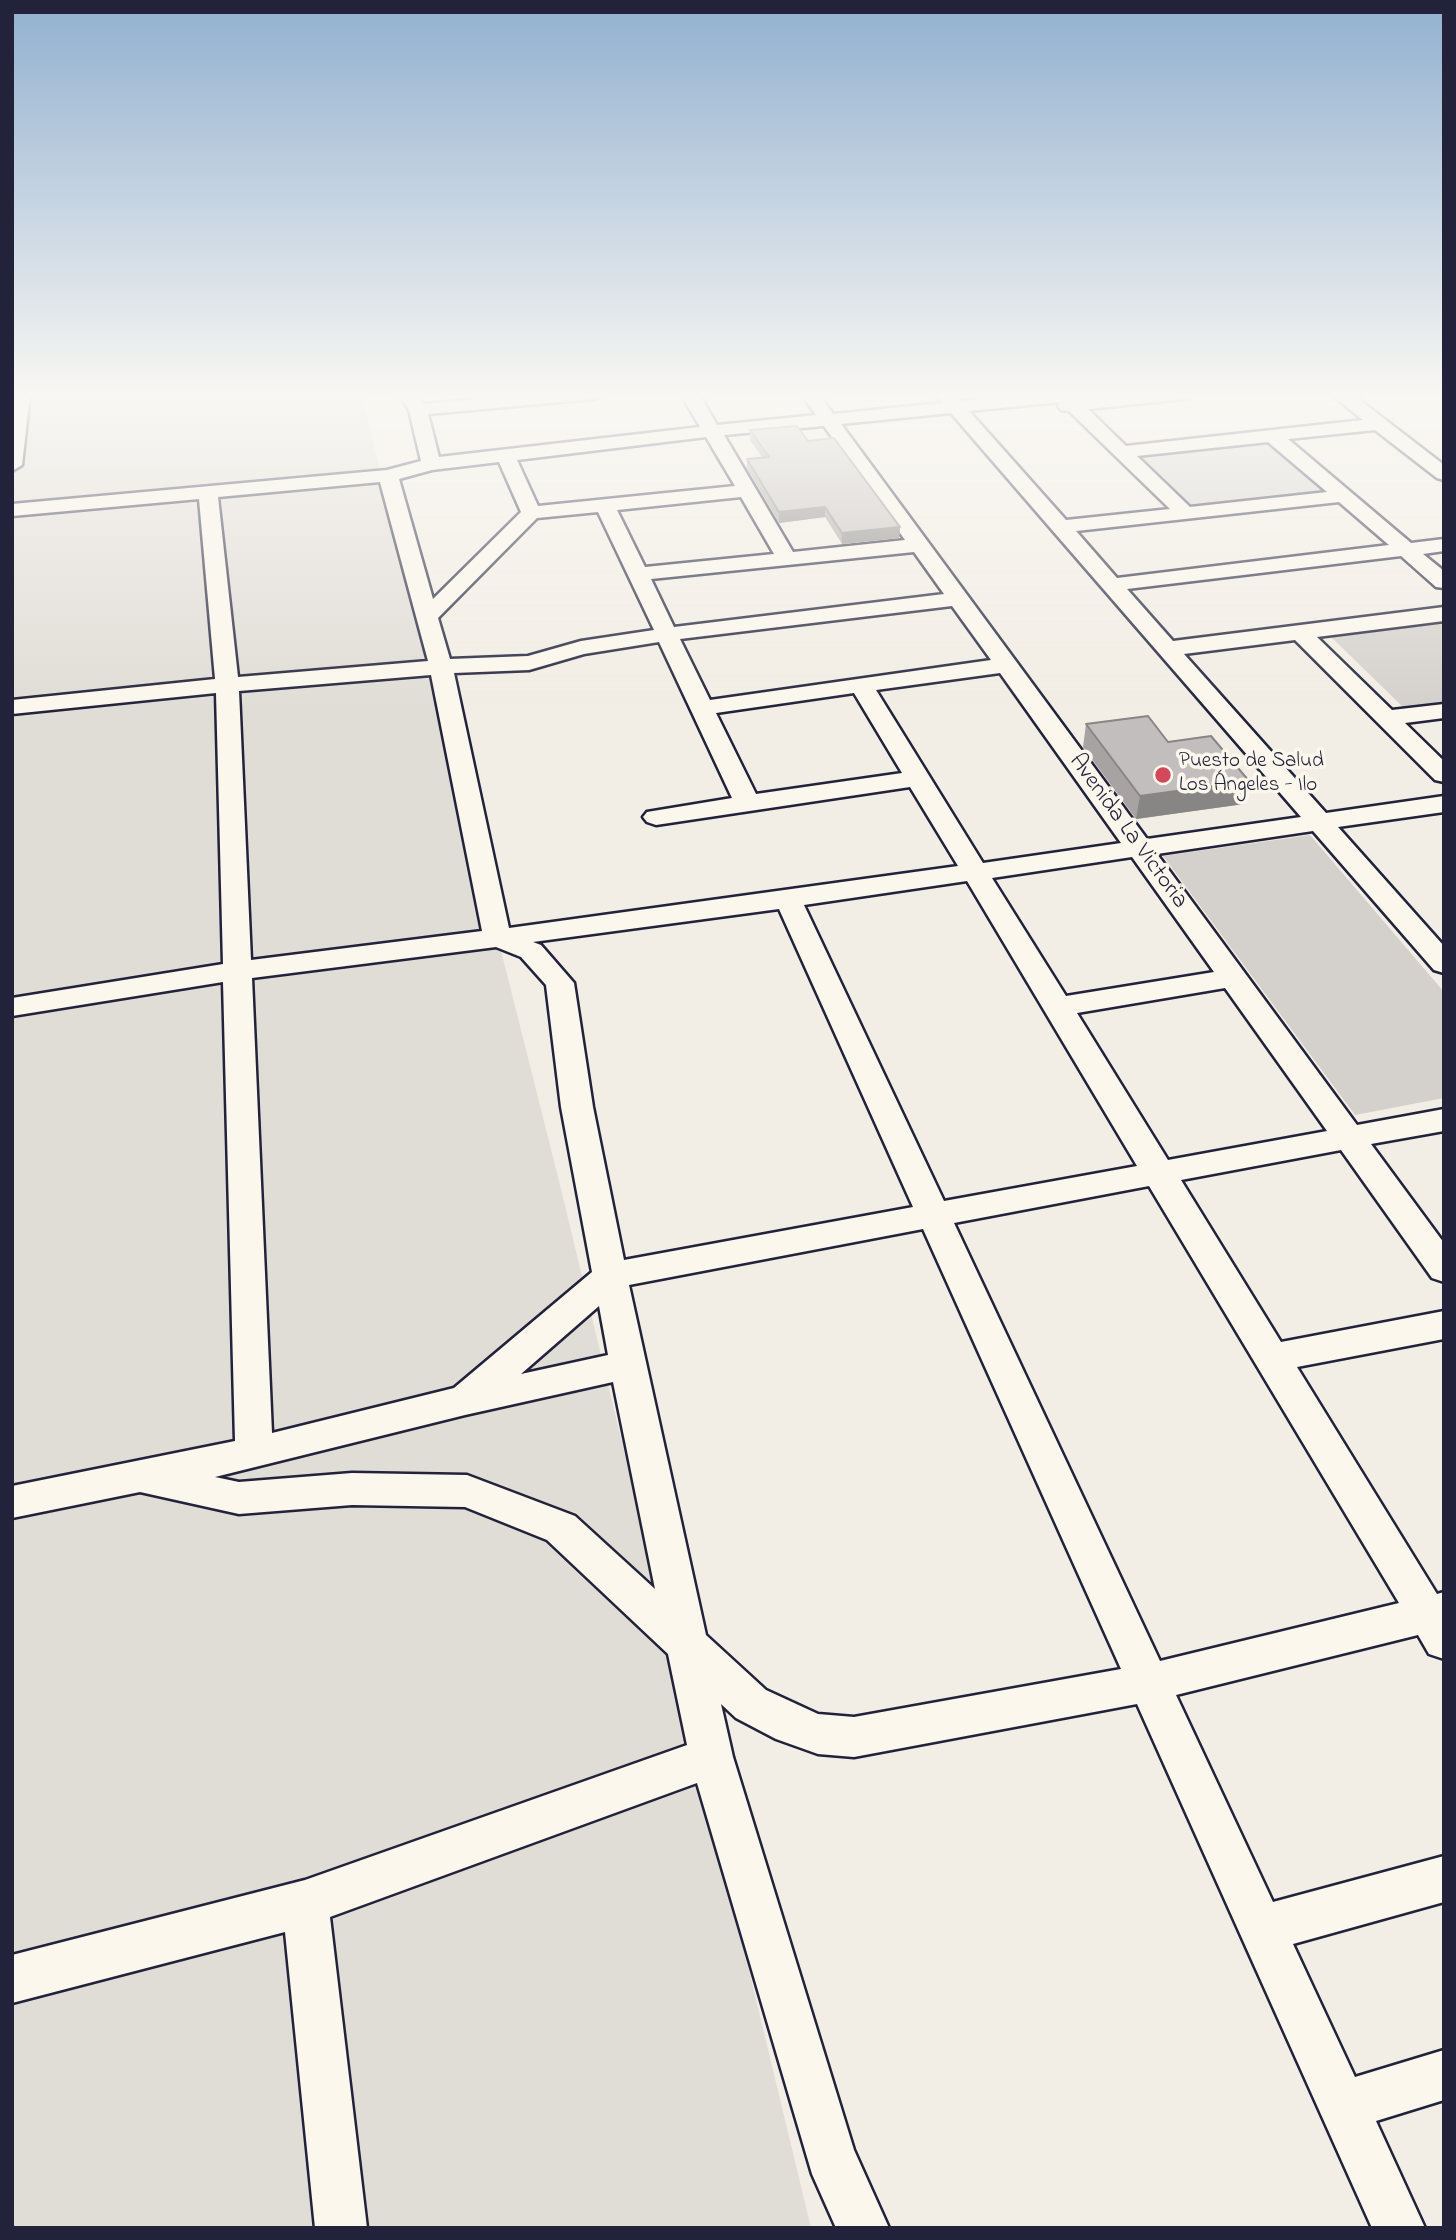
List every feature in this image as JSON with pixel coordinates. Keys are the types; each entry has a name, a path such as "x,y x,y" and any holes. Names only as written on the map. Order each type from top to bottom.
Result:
{"street":[{"path":"106,503 114,499"},
{"path":"12,510 163,499"},
{"path":"208,499 227,685 254,1453"},
{"path":"394,499 441,667 497,937"},
{"path":"525,499 531,513"},
{"path":"427,617 531,513 671,499"},
{"path":"751,499 787,559"},
{"name":"Avenida La Victoria","path":"886,499 1444,1269"},
{"path":"1035,499 1319,822 1440,954"},
{"path":"1170,499 1185,513"},
{"path":"1060,527 1319,499"},
{"path":"1346,499 1444,582"},
{"path":"605,505 640,573 748,804"},
{"path":"640,573 919,545"},
{"path":"1111,585 1444,545"},
{"path":"12,707 227,685 441,667 529,663 581,648 668,634 958,599"},
{"path":"1167,649 1444,614"},
{"path":"1300,632 1444,775"},
{"path":"703,708 1006,665"},
{"path":"140,1476 239,1499 352,1489 467,1491 561,1528 751,1704 791,1725 809,1731 854,1737 1148,1683 1438,1622 1271,1358 861,685"},
{"path":"1387,718 1444,711"},
{"path":"656,817 918,778"},
{"path":"12,1007 236,971 788,899 1444,804"},
{"path":"788,899 1399,2228"},
{"path":"497,937 531,951 560,983 578,1107 628,1365 711,1757 830,2156 863,2228"},
{"path":"1058,1007 1233,978"},
{"path":"465,1400 612,1275 1444,1120"},
{"path":"1271,1358 1444,1325"},
{"path":"12,1502 254,1453 465,1400 628,1365"},
{"path":"12,1979 305,1903 711,1757"},
{"path":"1261,1929 1444,1879"},
{"path":"305,1903 341,2228"},
{"path":"1343,2106 1444,2075"}],"shaded area":[{"path":"12,499 387,499 560,1185 811,2228 12,2228"},
{"path":"1177,499 1290,499 1189,510"},
{"path":"1444,618 1444,706 1407,711 1327,633"},
{"path":"1310,835 1444,992 1444,1098 1355,1115 1163,856"}],"building":[{"path":"771,499 879,499 900,527 842,533 825,507 779,512"},
{"path":"1148,716 1168,742 1211,736 1249,781 1140,796 1086,724"}],"place":[{"name":"Puesto de Salud Los Ángeles - Ilo","path":"1163,775"}]}
